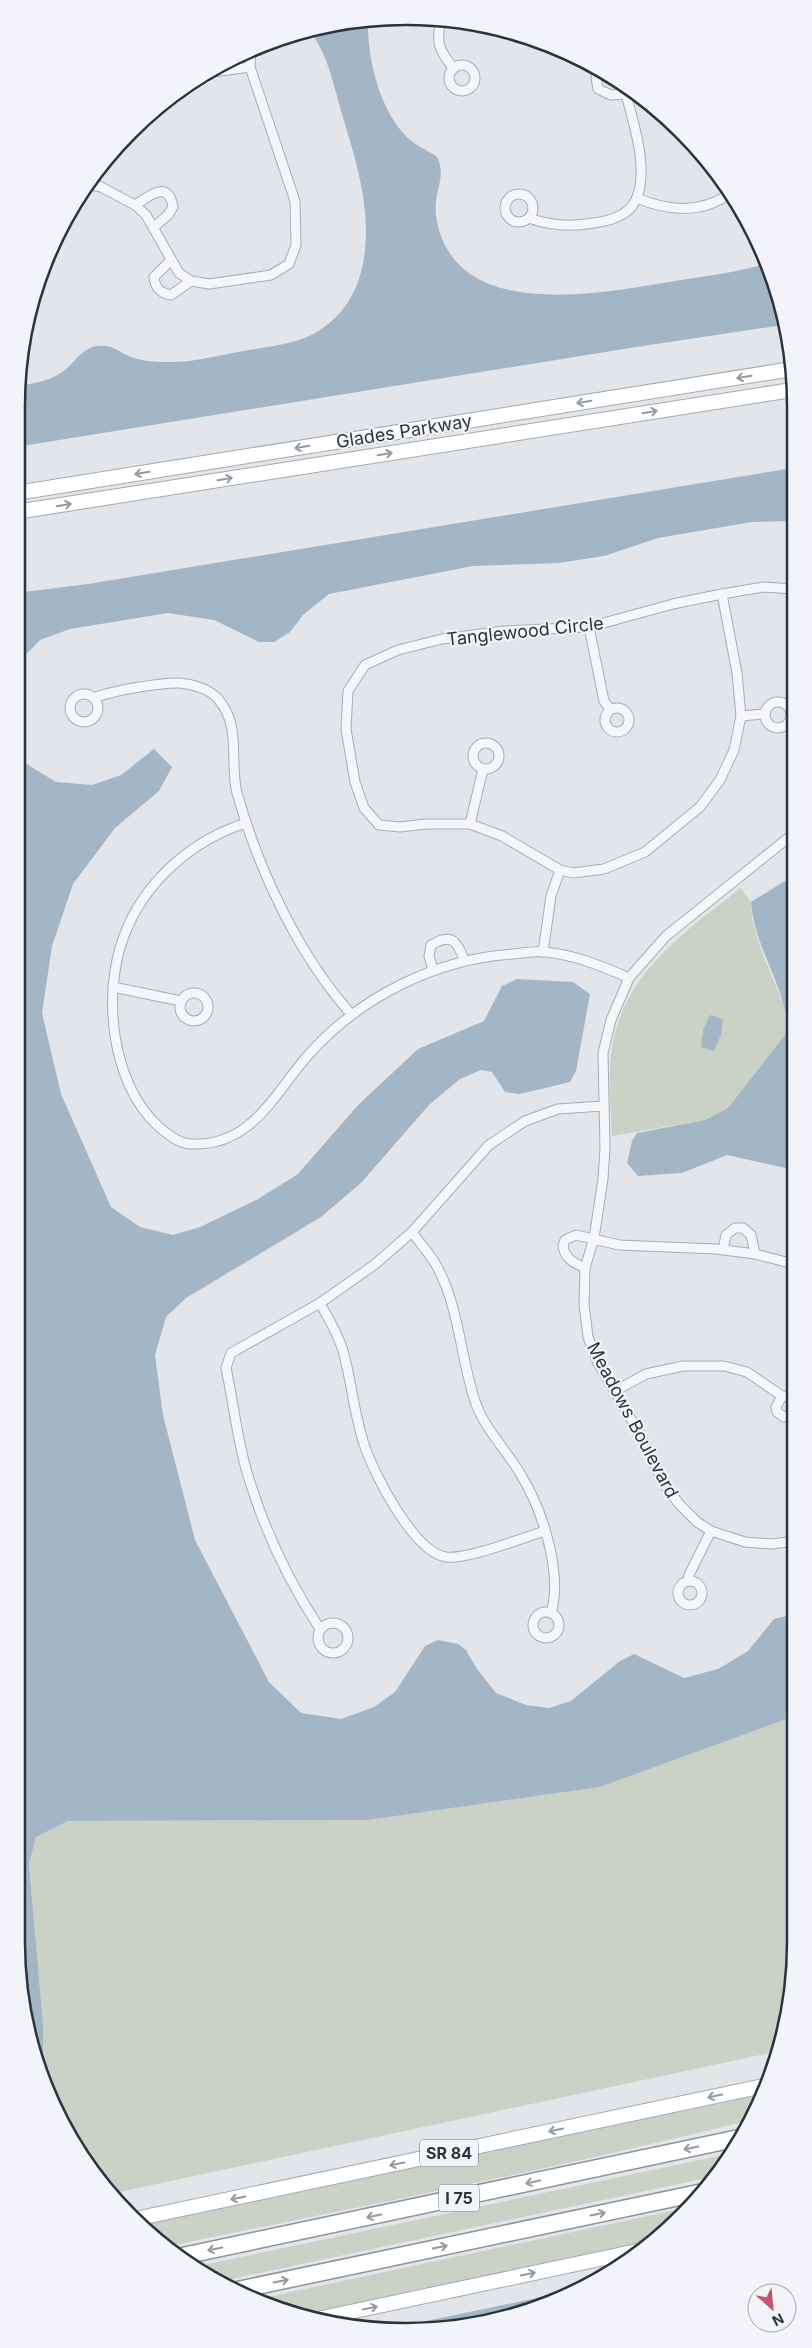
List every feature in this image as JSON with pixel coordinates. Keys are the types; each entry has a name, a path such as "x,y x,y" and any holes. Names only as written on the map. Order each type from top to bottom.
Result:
{"highway":[{"name":"I 75","path":"188,2255 732,2139"},
{"path":"247,2288 690,2195"}],"main road":[{"name":"Glades Parkway","path":"25,492 785,370"},
{"name":"Glades Parkway","path":"25,511 786,391"},
{"name":"SR 84","path":"144,2218 758,2087"},
{"path":"332,2316 625,2254"}],"street":[{"path":"439,27 437,39 443,55 453,68"},
{"path":"95,186 135,205 154,227 179,273 191,281 208,284 271,275 289,264 296,246 296,201 250,67 251,58"},
{"path":"226,70 250,67"},
{"path":"597,76 598,89 611,95 622,92"},
{"path":"529,218 549,225 581,225 609,221 625,212 637,198 640,180 640,154 626,95"},
{"path":"135,205 154,192 163,192 168,195 173,207 168,215 154,227"},
{"path":"637,198 656,206 676,209 701,207 725,197"},
{"path":"171,260 154,277 157,288 162,294 170,295 191,281"},
{"name":"Tanglewood Circle","path":"722,594 736,673 741,716 734,750 720,780 700,807 646,852 627,861 590,872 560,870 502,836 470,824 426,824 400,827 379,825 364,808 355,782 346,729 348,691 365,666 398,650 442,639 504,631 589,627 673,604 722,594 764,587 787,588"},
{"path":"589,627 604,701 610,709"},
{"path":"94,698 107,693 179,683 198,687 217,697 228,712 234,738 236,790 246,823 284,912 330,990 352,1014"},
{"path":"741,716 765,714"},
{"path":"470,824 483,769"},
{"path":"246,823 228,829 206,840 180,858 158,880 138,907 123,937 113,987 112,1026 122,1067 133,1095 145,1114 165,1132 189,1144 220,1141 241,1132 257,1120 310,1053 352,1014 396,987 433,970 464,960 543,952 595,964 629,978"},
{"name":"Meadows Boulevard","path":"787,839 666,936 629,978 611,1020 603,1054 605,1156 594,1238 585,1268 584,1305 588,1337 598,1363 663,1482 679,1504 697,1522 711,1531 745,1542 772,1544 787,1542"},
{"path":"543,952 551,896 560,870"},
{"path":"433,970 429,956 431,945 442,938 449,938 459,945 464,960"},
{"path":"113,987 181,1001"},
{"path":"320,1629 302,1601 275,1549 251,1486 226,1368 231,1353 320,1303 374,1265 412,1232 489,1145 525,1121 558,1109 604,1106"},
{"path":"722,1250 726,1235 734,1228 744,1228 751,1235 755,1254"},
{"path":"412,1232 435,1263 448,1292 475,1402 488,1426 521,1475 536,1506 554,1574 555,1601 551,1613"},
{"path":"585,1268 567,1258 562,1246 565,1240 576,1235 619,1245 722,1250 755,1254 787,1262"},
{"path":"320,1303 343,1350 365,1447 386,1491 416,1537 432,1553 446,1557 461,1556 544,1531"},
{"path":"615,1391 646,1374 683,1366 724,1366 747,1372 782,1396 787,1396"},
{"path":"782,1396 776,1403 777,1412 784,1418 787,1417"},
{"path":"689,1582 689,1575 711,1531"}],"shaded area":[{"path":"741,888 751,902 752,919 761,950 786,1010 787,1032 728,1108 705,1120 612,1136 611,1055 617,1027 627,1002 641,979 658,959 698,922"},
{"path":"787,1719 786,1967 780,2016 770,2053 119,2192 89,2154 64,2111 43,2057 43,2024 29,1864 36,1837 68,1821 368,1820 600,1787"},
{"path":"755,2095 742,2122 675,2139 456,2187 175,2245 150,2223"},
{"path":"722,2155 704,2179 229,2280 204,2265"},
{"path":"676,2210 635,2246 320,2313 268,2297"}],"water":[{"path":"368,27 370,50 377,83 389,113 408,138 437,157 441,174 436,201 438,228 449,252 468,272 493,285 522,292 554,295 619,290 732,272 760,265 778,326 25,446 26,384 55,376 65,370 88,349 103,346 111,347 133,358 147,361 176,362 196,360 300,340 327,325 342,311 353,293 365,254 365,211 358,169 331,76 325,57 313,36 332,32"},
{"path":"787,469 787,521 752,522 658,538 604,556 558,563 473,566 329,594 303,615 290,632 274,642 259,642 214,620 168,613 70,629 40,640 25,656 25,592 88,584"},
{"path":"154,749 172,767 159,791 115,828 73,884 52,946 42,1013 61,1094 111,1207 140,1227 173,1235 200,1227 258,1199 298,1174 359,1104 418,1049 484,1021 502,986 517,979 573,982 590,994 576,1071 570,1082 520,1094 505,1092 492,1072 481,1070 460,1079 429,1105 361,1183 321,1217 186,1298 166,1317 155,1355 163,1415 195,1540 269,1682 301,1713 341,1719 374,1707 395,1692 425,1646 438,1640 458,1644 466,1650 477,1669 496,1693 526,1705 549,1708 571,1701 620,1661 634,1654 684,1678 718,1669 748,1651 774,1619 787,1616 787,1719 600,1787 368,1820 68,1821 36,1837 29,1864 43,2024 43,2057 28,1992 25,1942 25,763 56,782 92,785 121,775"},
{"path":"787,882 787,1022 782,998 763,951 753,919 751,902"},
{"path":"710,1015 723,1019 721,1035 714,1051 701,1047 703,1030"},
{"path":"787,1032 787,1170 727,1155 682,1173 638,1176 627,1163 632,1141 637,1133 705,1120 728,1108"},
{"path":"547,2296 480,2316 419,2322"}]}
